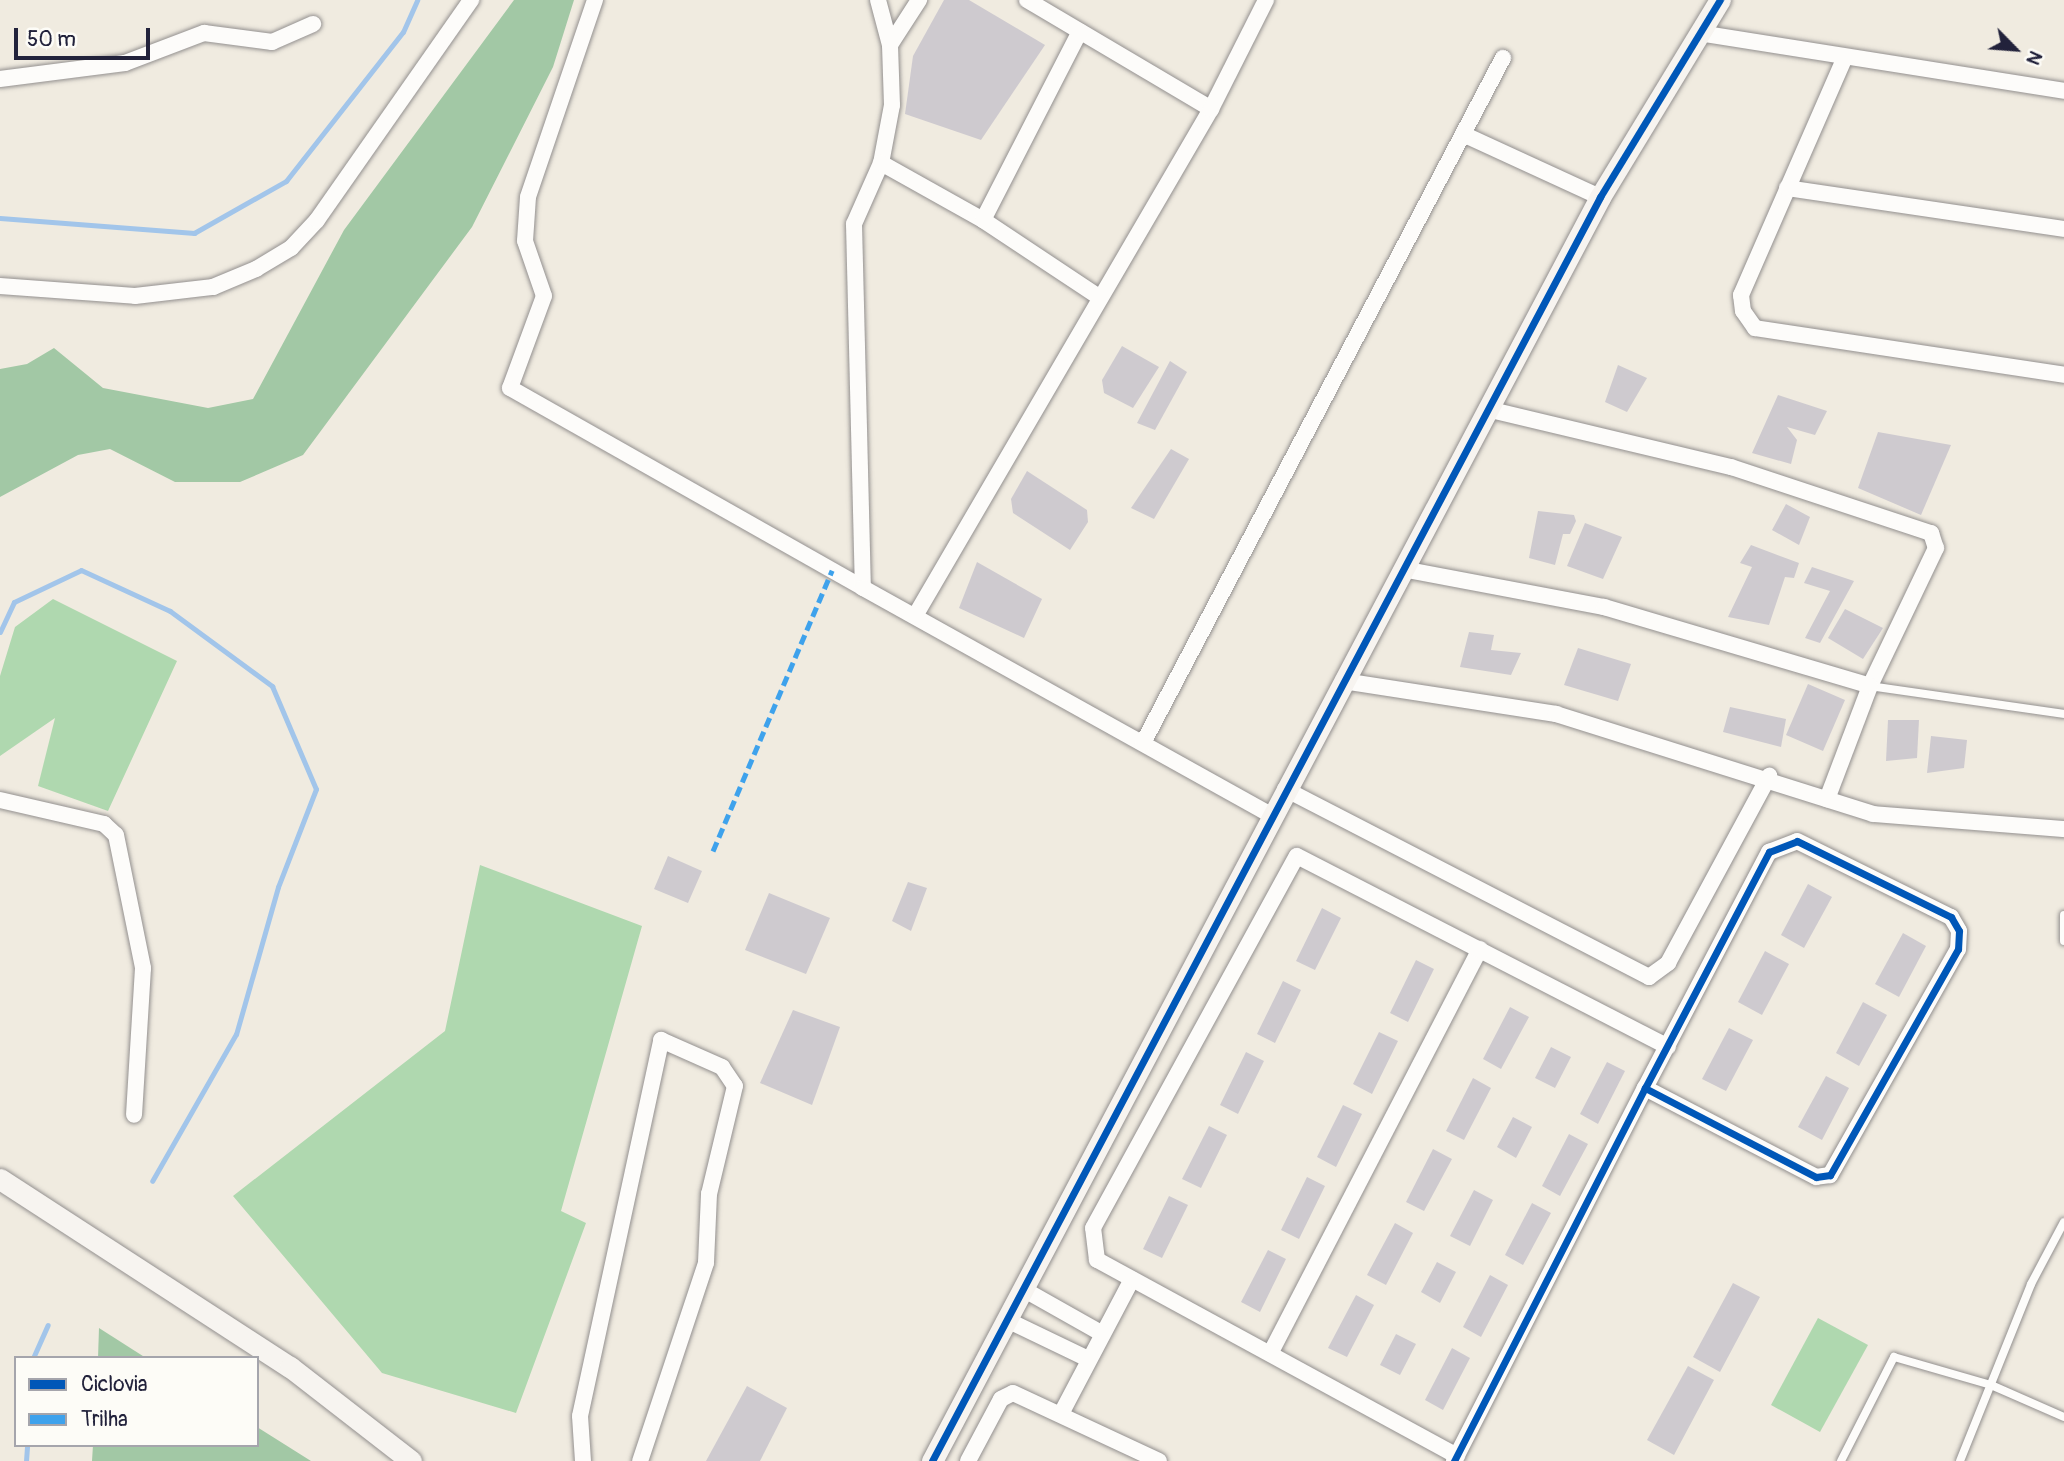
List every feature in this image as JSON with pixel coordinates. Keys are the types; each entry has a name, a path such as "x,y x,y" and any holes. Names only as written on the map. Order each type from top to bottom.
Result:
{"street":[{"path":"0,286 158,294 214,287 256,269 291,248 317,220 471,0"},
{"path":"595,0 528,197 525,241 544,296 510,388 1269,814"},
{"path":"863,588 854,224 881,163 892,105 890,45 878,0"},
{"path":"890,45 919,0"},
{"path":"915,616 1211,109 1266,0"},
{"path":"932,1461 1269,814 1343,681 1600,197 1720,0"},
{"path":"1029,1 1211,109"},
{"path":"0,79 125,63 204,33 272,41 313,24"},
{"path":"983,220 1080,31"},
{"path":"1699,33 2064,91"},
{"path":"1845,57 1741,295 1755,328 2064,374"},
{"path":"1143,743 1503,58"},
{"path":"1463,134 1600,197"},
{"path":"881,163 983,220 1100,297"},
{"path":"1787,188 2064,229"},
{"path":"1487,410 1731,467 1931,533 1936,548 1870,686 1827,799"},
{"path":"1403,569 1604,607 1870,686"},
{"path":"1343,681 1556,714 1769,776 1827,799 1927,823 2064,829"},
{"path":"1285,789 1649,977 1668,963 1769,776"},
{"path":"0,800 104,824 116,835 143,968 134,1115"},
{"path":"1645,1088 1816,1177 1830,1175 1958,948 1959,931 1951,917 1797,841 1782,842 1769,852 1668,1047 1645,1088 1455,1458 1271,1352 1097,1260 1093,1228 1288,864 1297,856 1311,859 1668,1047"},
{"path":"1271,1352 1480,949"},
{"path":"583,1461 580,1416 661,1040 722,1067 735,1086 709,1194 706,1263 640,1461"},
{"path":"0,1179 290,1367 411,1461"},
{"path":"1062,1412 1132,1279"},
{"path":"1023,1289 1101,1334"},
{"path":"1007,1320 1088,1359"},
{"path":"968,1461 1001,1399 1013,1392 1062,1412 1159,1461"}],"lane":[{"path":"1870,686 2064,714"},
{"path":"2064,915 2064,942"},
{"path":"1960,1461 2064,1222"},
{"path":"1841,1461 1894,1357 1991,1385 2064,1417"}],"green space":[{"path":"514,0 574,0 553,67 472,227 303,455 240,482 175,482 110,449 78,455 0,497 0,369 27,364 54,348 103,388 208,408 253,399 344,230"},
{"path":"53,599 177,661 108,811 38,786 55,718 0,756 0,676 15,627"},
{"path":"480,865 642,926 561,1211 586,1223 516,1413 382,1373 233,1196 445,1031"},
{"path":"1818,1318 1868,1345 1820,1432 1771,1405"},
{"path":"99,1328 143,1356 98,1356"},
{"path":"259,1428 311,1461 92,1461 93,1447 259,1447"}],"building":[{"path":"944,0 969,0 1045,45 981,140 905,114 913,56"},
{"path":"1122,346 1159,367 1133,408 1104,393 1102,380"},
{"path":"1170,361 1187,372 1155,430 1137,423"},
{"path":"1618,365 1647,378 1627,412 1605,402"},
{"path":"1778,395 1827,411 1815,435 1787,427 1797,440 1791,464 1752,453"},
{"path":"1878,432 1951,445 1921,515 1858,488"},
{"path":"1171,449 1189,459 1154,519 1131,508"},
{"path":"1027,471 1087,510 1088,522 1070,550 1013,513 1011,499"},
{"path":"1786,504 1810,517 1799,545 1772,530"},
{"path":"1538,511 1574,515 1576,521 1570,534 1563,534 1555,565 1529,558"},
{"path":"1585,523 1622,537 1603,579 1567,566"},
{"path":"1751,545 1799,563 1794,578 1785,577 1769,625 1728,617 1752,567 1740,563"},
{"path":"977,562 1042,599 1024,638 959,608"},
{"path":"1812,567 1854,581 1820,643 1805,638 1830,591 1804,583"},
{"path":"1845,609 1883,628 1863,659 1828,638"},
{"path":"1469,632 1494,635 1491,650 1521,653 1511,675 1460,667"},
{"path":"1578,648 1631,664 1618,701 1564,685"},
{"path":"1808,684 1845,700 1823,751 1786,735"},
{"path":"1730,707 1786,719 1781,747 1723,732"},
{"path":"1888,720 1919,720 1917,758 1886,761"},
{"path":"1931,736 1967,740 1964,768 1927,773"},
{"path":"668,856 702,871 688,903 654,889"},
{"path":"908,882 927,888 911,931 892,921"},
{"path":"1808,884 1832,897 1804,948 1781,935"},
{"path":"769,893 830,918 806,974 745,950"},
{"path":"1322,908 1341,918 1315,970 1296,961"},
{"path":"1903,933 1926,946 1899,997 1875,984"},
{"path":"1765,951 1789,964 1762,1015 1738,1002"},
{"path":"1416,960 1434,969 1408,1022 1390,1013"},
{"path":"1283,981 1301,990 1275,1043 1257,1034"},
{"path":"1863,1002 1887,1015 1859,1066 1836,1053"},
{"path":"1510,1007 1529,1017 1501,1069 1483,1059"},
{"path":"793,1010 840,1027 812,1105 760,1083"},
{"path":"1729,1028 1753,1040 1726,1091 1702,1079"},
{"path":"1379,1032 1398,1041 1372,1094 1353,1084"},
{"path":"1551,1047 1571,1057 1555,1088 1535,1078"},
{"path":"1246,1052 1264,1061 1238,1114 1220,1105"},
{"path":"1607,1062 1625,1071 1598,1124 1580,1114"},
{"path":"1826,1076 1849,1088 1822,1140 1798,1127"},
{"path":"1473,1078 1491,1088 1464,1140 1446,1131"},
{"path":"1343,1105 1362,1114 1336,1167 1317,1157"},
{"path":"1513,1117 1532,1127 1516,1158 1497,1147"},
{"path":"1209,1126 1227,1135 1201,1188 1182,1179"},
{"path":"1569,1134 1588,1144 1560,1196 1542,1186"},
{"path":"1433,1149 1452,1159 1424,1211 1406,1202"},
{"path":"1307,1177 1325,1186 1299,1239 1281,1230"},
{"path":"1474,1190 1493,1200 1470,1246 1450,1236"},
{"path":"1169,1196 1188,1205 1162,1258 1143,1249"},
{"path":"1532,1203 1551,1213 1523,1265 1505,1255"},
{"path":"1395,1223 1413,1233 1386,1285 1367,1275"},
{"path":"1268,1250 1286,1259 1260,1312 1241,1302"},
{"path":"1437,1262 1456,1272 1440,1303 1421,1292"},
{"path":"1490,1275 1508,1285 1481,1337 1463,1327"},
{"path":"1733,1283 1760,1297 1720,1372 1693,1357"},
{"path":"1356,1295 1374,1305 1347,1357 1328,1348"},
{"path":"1396,1334 1416,1344 1400,1375 1380,1365"},
{"path":"1452,1348 1470,1358 1443,1410 1425,1400"},
{"path":"1688,1366 1714,1380 1674,1455 1647,1440"},
{"path":"747,1386 787,1408 760,1461 706,1461"}],"waterway":[{"path":"0,218 194,233 286,181 403,32 417,0"},
{"path":"0,632 14,602 81,570 170,611 272,686 316,789 278,887 236,1034 152,1181"},
{"path":"34,1356 48,1325"},
{"path":"26,1461 27,1447"}],"marked path":[{"path":"713,851 832,570"}],"cycle path":[{"path":"932,1461 1600,197 1720,0"},
{"path":"1454,1461 1645,1088 1769,852 1797,841 1951,917 1959,931 1958,949 1830,1175 1816,1177 1645,1088"}]}
